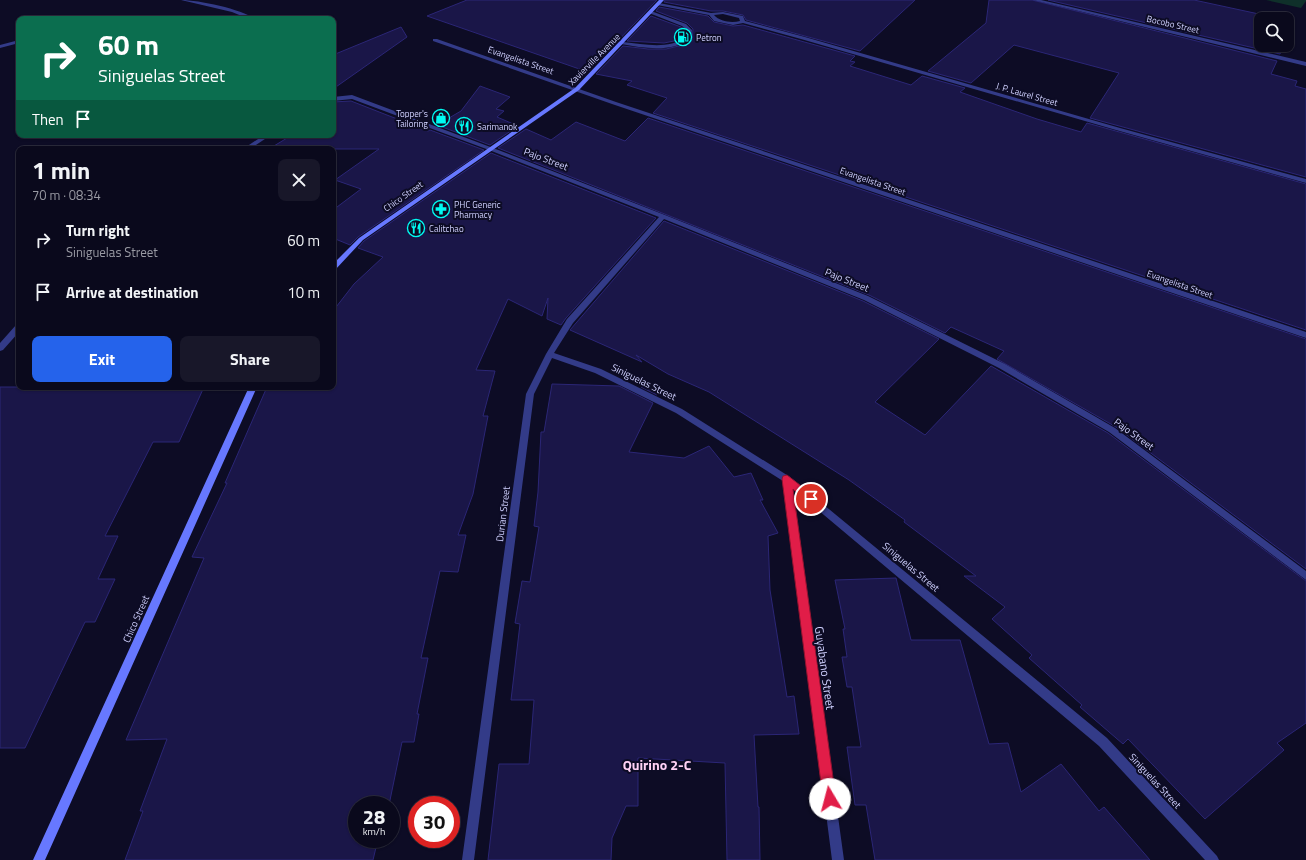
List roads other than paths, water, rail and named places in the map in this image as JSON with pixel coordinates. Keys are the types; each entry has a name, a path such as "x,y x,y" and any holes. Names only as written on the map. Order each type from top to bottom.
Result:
{"main road":[{"name":"Xavierville Avenue","path":"491,149 577,89 623,43 660,2"},
{"name":"Chico Street","path":"336,265 361,239 491,149"},
{"name":"Chico Street","path":"39,860 252,390"}],"street":[{"path":"183,0 233,11 246,16"},
{"name":"Bocobo Street","path":"1035,0 1306,64"},
{"name":"J. P. Laurel Street","path":"660,2 711,14 723,12 741,17 743,22"},
{"path":"623,43 671,46 679,44 689,38 691,33 684,25 651,12"},
{"name":"J. P. Laurel Street","path":"711,14 716,20 733,24 743,22 1306,181"},
{"name":"Evangelista Street","path":"435,40 614,103 1306,336"},
{"path":"0,47 16,42"},
{"name":"Pajo Street","path":"336,99 352,97 491,149 663,216 866,298 1002,366 1112,430 1306,576"},
{"path":"251,146 263,138"},
{"name":"Durian Street","path":"468,860 530,394 550,354 570,320 663,216"},
{"path":"0,348 16,329"},
{"name":"Siniguelas Street","path":"550,354 598,371 679,411 787,479 1103,742 1213,860"},
{"name":"Guyabano Street","path":"787,479 838,860"}],"place":[{"name":"Petron","path":"683,37"},
{"name":"Topper's Tailoring","path":"441,118"},
{"name":"Sarimanok","path":"464,126"},
{"name":"PHC Generic Pharmacy","path":"441,209"},
{"name":"Calitchao","path":"416,228"}],"district":[{"name":"Quirino 2-C","path":"657,764"}]}
